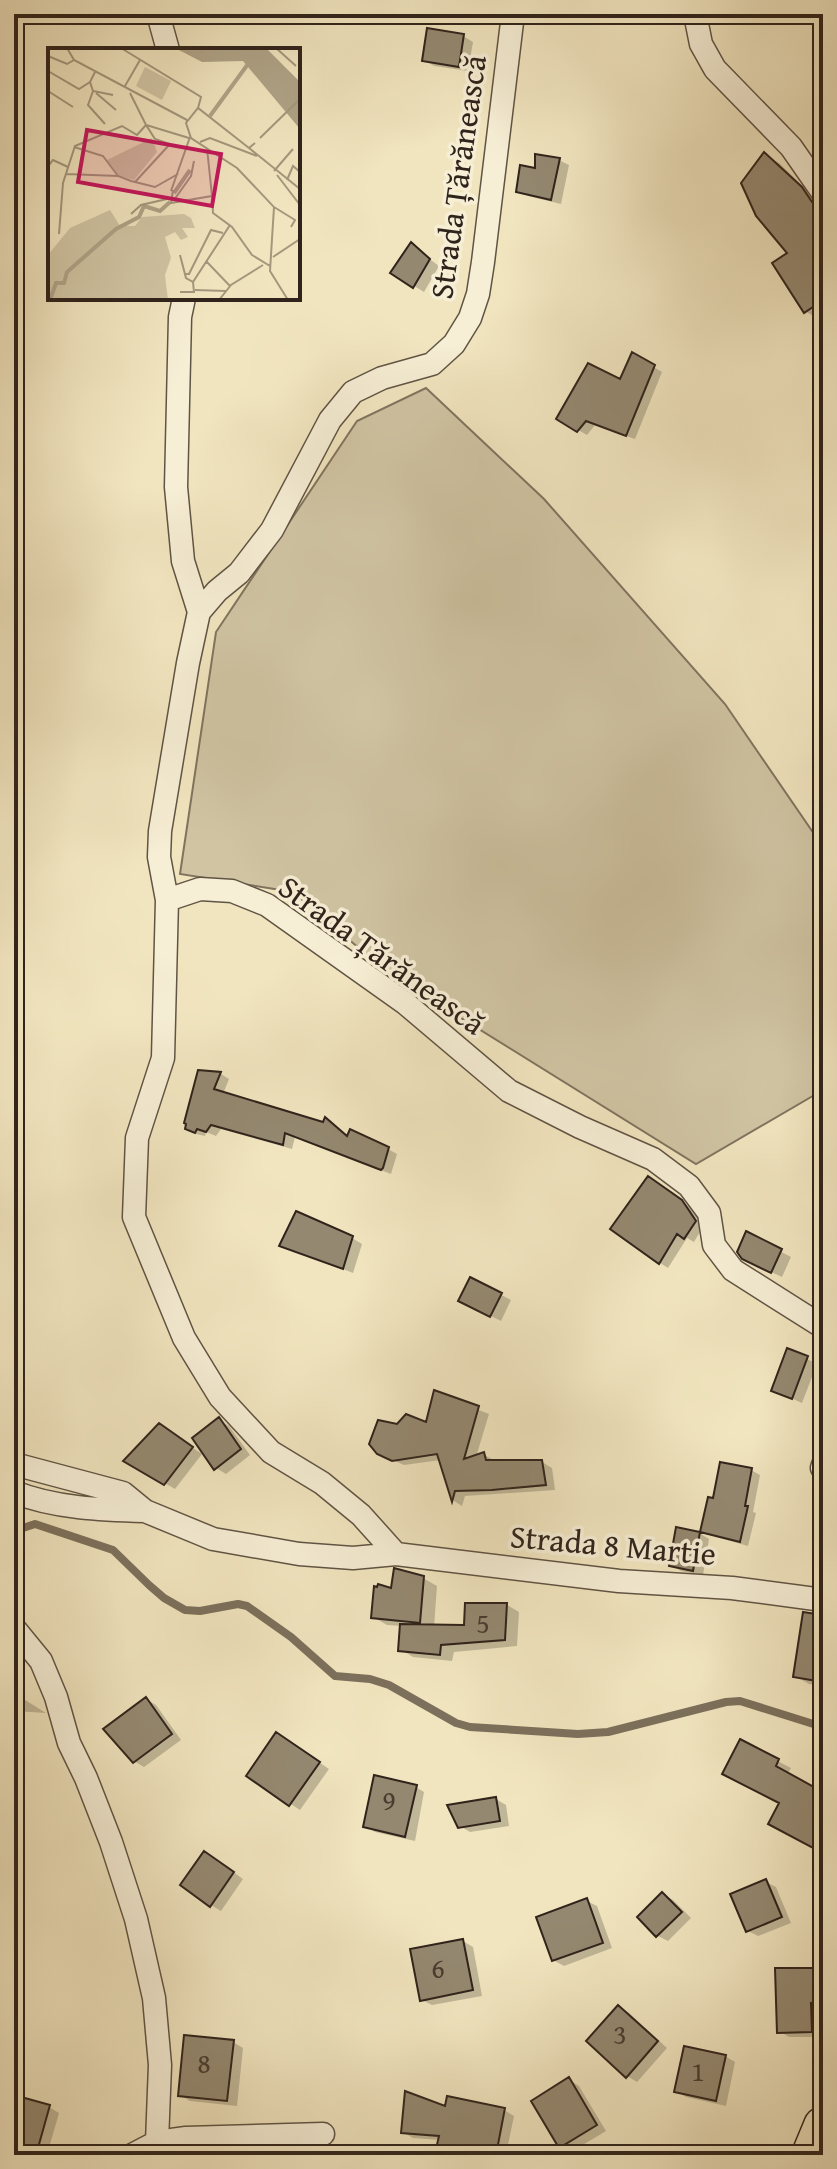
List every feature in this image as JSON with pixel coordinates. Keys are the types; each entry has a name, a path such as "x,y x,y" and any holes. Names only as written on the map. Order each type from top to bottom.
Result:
{"highway":[{"path":"811,2155 823,2126"}],"street":[{"path":"158,14 167,48"},
{"name":"Strada Țărănească","path":"199,612 217,591 239,573 272,530 330,420 353,392 382,378 432,364 454,344 470,318 483,262 513,14"},
{"path":"695,14 701,44 715,69 791,147 823,193"},
{"path":"184,300 180,317 176,487 183,561 199,612 160,831 159,857 167,900 163,1058 137,1138 134,1217 184,1338 220,1397 271,1452 322,1483 361,1515 396,1554"},
{"name":"Strada Țărănească","path":"167,900 200,889 232,891 267,905 405,1003 509,1091 653,1159 689,1186 709,1213 714,1245 733,1270 823,1327"},
{"name":"Strada 8 Martie","path":"14,1464 123,1493 145,1511 213,1539 299,1554 353,1558 396,1554 619,1581 732,1588 823,1600"},
{"name":"Strada 8 Martie","path":"14,1492 33,1499 91,1508 145,1511"},
{"path":"14,1628 41,1661 56,1697 69,1743 111,1842 136,1919 154,1998 160,2065 157,2142"},
{"path":"132,2155 157,2142 186,2138 323,2134"}],"shaded area":[{"path":"426,388 544,499 725,704 823,847 823,1090 696,1164 387,972 293,892 180,874 216,632 357,421"}],"building":[{"path":"427,28 464,34 459,67 422,61"},
{"path":"764,152 802,187 812,202 823,207 823,300 804,313 772,263 787,253 756,216 741,183"},
{"path":"535,154 560,158 551,200 516,192 520,165 535,168"},
{"path":"411,242 430,259 413,288 390,273"},
{"path":"632,352 655,365 626,436 586,421 577,432 556,419 588,363 620,379"},
{"path":"198,1070 221,1072 214,1089 323,1122 325,1117 347,1136 350,1129 389,1147 383,1168 381,1170 285,1133 283,1145 211,1125 206,1132 197,1129 195,1133 185,1129"},
{"path":"648,1176 682,1200 696,1221 684,1239 677,1234 659,1264 610,1229"},
{"path":"296,1211 353,1236 343,1269 279,1246"},
{"path":"746,1231 782,1249 771,1273 742,1259 737,1252"},
{"path":"470,1277 502,1293 490,1317 458,1301"},
{"path":"787,1348 808,1356 792,1399 771,1391"},
{"path":"434,1390 479,1406 464,1459 484,1452 486,1460 542,1460 546,1485 455,1491 452,1502 437,1454 392,1461 377,1454 369,1444 378,1420 397,1424 406,1414 426,1422"},
{"path":"219,1417 241,1449 214,1470 192,1438"},
{"path":"159,1423 193,1447 164,1485 123,1461"},
{"path":"720,1462 752,1468 740,1542 700,1532 708,1497 713,1498"},
{"path":"676,1527 700,1532 693,1571 669,1566"},
{"path":"394,1568 424,1576 420,1623 371,1618 374,1586 378,1584 391,1588"},
{"path":"465,1603 507,1603 505,1640 441,1645 440,1655 398,1651 400,1624 464,1625"},
{"path":"803,1612 823,1615 823,1682 793,1677"},
{"path":"146,1697 172,1734 133,1763 103,1729"},
{"path":"276,1732 320,1762 289,1806 246,1776"},
{"path":"740,1739 779,1759 776,1766 823,1792 823,1830 813,1848 768,1824 779,1803 722,1774"},
{"path":"374,1775 417,1785 405,1837 363,1827"},
{"path":"496,1797 500,1821 458,1828 447,1805"},
{"path":"204,1851 234,1872 210,1907 180,1885"},
{"path":"766,1879 782,1917 746,1932 730,1894"},
{"path":"662,1892 682,1912 656,1937 637,1917"},
{"path":"587,1898 603,1943 552,1961 536,1917"},
{"path":"463,1939 473,1990 420,2001 410,1949"},
{"path":"775,1968 821,1968 822,2002 811,2003 812,2032 777,2033"},
{"path":"618,2005 658,2041 626,2078 586,2041"},
{"path":"184,2035 234,2040 227,2101 178,2096"},
{"path":"684,2046 726,2055 716,2101 674,2092"},
{"path":"569,2077 597,2125 559,2148 531,2101"},
{"path":"405,2091 445,2106 447,2096 505,2108 496,2155 466,2155 436,2149 439,2136 401,2133"},
{"path":"14,2095 50,2105 36,2155 14,2151"}],"waterway":[{"path":"14,1531 35,1524 113,1550 164,1598 185,1610 200,1611 238,1604 247,1606 291,1637 335,1676 370,1679 389,1685 456,1723 470,1727 578,1734 608,1732 740,1701 823,1727"}]}
